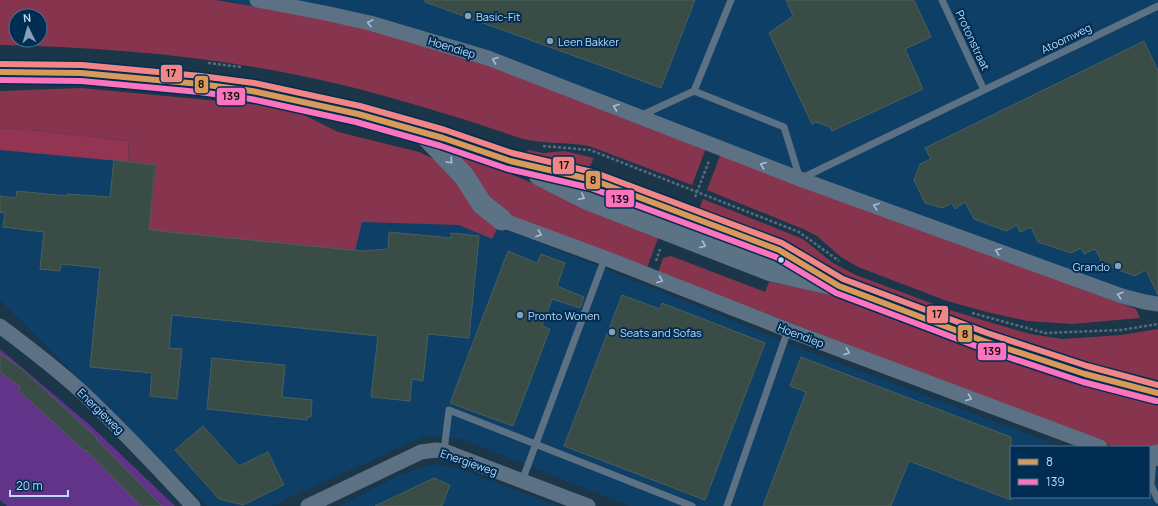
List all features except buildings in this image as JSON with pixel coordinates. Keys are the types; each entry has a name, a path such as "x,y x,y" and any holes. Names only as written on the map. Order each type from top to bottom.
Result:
{"main road":[{"path":"0,72 81,73 151,78 252,91 358,114 443,138 510,161 586,199 771,271 839,286 984,341 1085,374 1158,393"},
{"path":"424,133 464,176 482,204 502,220"}],"street":[{"name":"Hoendiep","path":"257,0 370,23 425,38 488,58 800,179 1122,296 1158,304"},
{"name":"Hoendiep","path":"502,220 605,258 788,330 1097,446"},
{"name":"Energieweg","path":"0,326 22,342 82,392 148,457 193,506"},
{"name":"Energieweg","path":"308,506 421,452 436,450 444,451 588,506"}],"lane":[{"path":"640,116 694,91 731,0"},
{"name":"Protonstraat","path":"942,0 984,90"},
{"name":"Atoomweg","path":"984,90 1158,6"},
{"path":"694,91 784,127 800,179 984,90"},
{"path":"522,481 605,258"},
{"path":"727,506 788,330"},
{"path":"444,451 449,410 536,443 692,506"},
{"path":"1153,455 1151,485 1158,500"}],"path":[{"path":"697,192 799,232 844,264"},
{"path":"970,312 992,320 1045,333 1121,330 1158,324"}],"shaded area":[{"path":"0,0 216,0 338,21 448,50 706,148 692,185 589,146 539,142 523,139 403,101 340,84 260,68 187,57 112,50 48,47 48,8 8,8 8,45 0,45"},
{"path":"212,0 1158,0 1158,306 423,39 227,1"},
{"path":"81,88 282,107 302,114 338,132 419,152 434,159 499,225 492,239 459,225 362,222 355,251 149,230 156,165 129,162 128,141 0,128 0,91"},
{"path":"0,128 128,141 129,162 0,150"},
{"path":"0,138 158,156 516,233 817,355 1060,446 1010,446 1010,498 1150,498 1150,459 1158,460 1158,506 629,506 462,439 425,436 271,506 207,506 0,300"},
{"path":"528,150 543,153 564,151 594,158 590,166 558,164 526,154"},
{"path":"456,153 660,233 647,268 506,215 497,210"},
{"path":"721,153 1136,309 1140,318 1072,324 1027,321 947,301 858,267 841,257 817,236 707,190"},
{"path":"703,199 803,239 833,263 856,275 947,309 1030,334 1063,339 1121,335 1158,329 1158,382 1070,357 931,309 837,273 787,248 698,213"},
{"path":"671,256 765,292 769,282 829,294 1033,368 1074,381 1158,403 1158,449 1150,446 1112,446 658,272 663,258"},
{"path":"0,349 92,427 175,506 7,506 0,500"},
{"path":"432,464 457,468 558,506 339,506 397,476"}],"transit line":[{"name":"17","path":"0,64 82,65 201,76 254,83 360,106 445,130 512,153 596,173 782,243 843,279 987,333 1087,366 1158,385"},
{"name":"8","path":"0,72 81,73 200,84 252,91 358,114 443,138 510,161 593,180 779,250 839,286 984,341 1085,374 1158,393"},
{"name":"139","path":"0,80 81,81 199,92 251,99 356,122 441,146 508,169 591,188 776,257 836,293 981,348 1083,382 1156,401"}],"place":[{"name":"Basic-Fit","path":"468,16"},
{"name":"Leen Bakker","path":"550,41"},
{"name":"Grando","path":"1118,266"},
{"name":"Pronto Wonen","path":"520,315"},
{"name":"Seats and Sofas","path":"612,332"}]}
